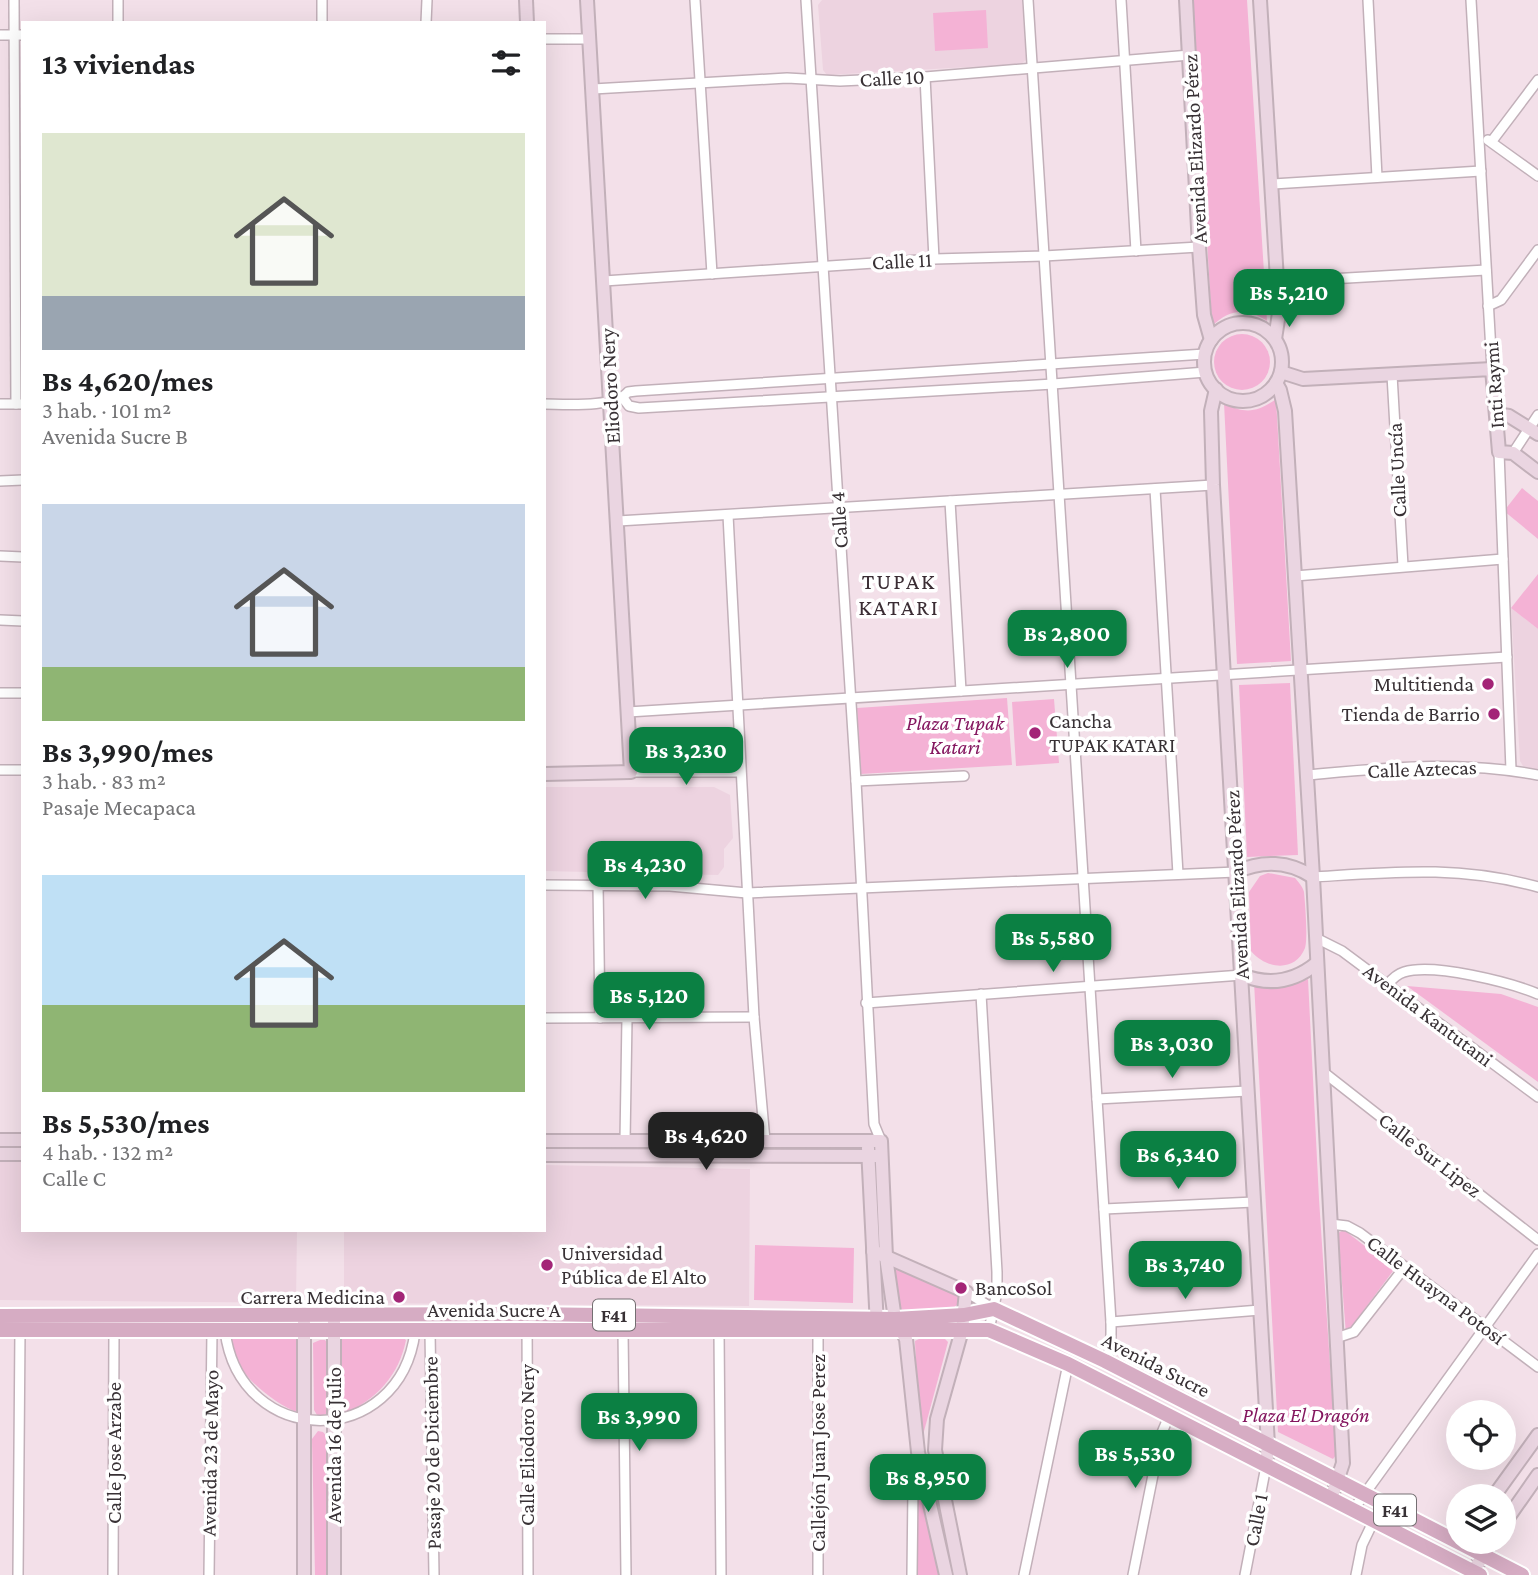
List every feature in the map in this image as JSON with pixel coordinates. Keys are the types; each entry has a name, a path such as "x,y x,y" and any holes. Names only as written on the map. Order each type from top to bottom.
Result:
{"main road":[{"path":"526,0 527,21"},
{"name":"Eliodoro Nery","path":"587,0 604,281 617,399 618,521 631,772"},
{"name":"Avenida Elizardo Pérez","path":"1186,0 1199,247 1210,340"},
{"path":"1260,0 1278,282 1279,313 1275,339"},
{"path":"1331,1499 1343,1463 1295,576 1285,411 1278,378 1281,352 1275,339 1264,329 1242,322 1228,326 1210,340 1205,354 1206,372 1216,389 1228,398 1243,401 1258,398 1278,378 1492,369"},
{"name":"Inti Raymi","path":"1492,369 1499,452"},
{"name":"Avenida Elizardo Pérez","path":"1216,389 1211,411 1213,485 1268,1445 1266,1466"},
{"path":"1496,414 1509,416 1533,431"},
{"path":"1499,452 1513,453 1538,472"},
{"path":"546,774 631,772"},
{"path":"1236,872 1251,866 1275,864 1291,866 1312,877"},
{"path":"1242,975 1276,982 1301,975 1317,963"},
{"path":"0,1140 21,1140"},
{"path":"546,1141 874,1141 873,1251 877,1324"},
{"path":"0,1154 21,1154"},
{"path":"546,1155 874,1156"},
{"path":"874,1156 886,1257 899,1325 906,1339 918,1452 946,1575"},
{"path":"873,1251 966,1292 963,1322 937,1419 935,1450 960,1575"},
{"name":"F41","path":"963,1322 994,1309"},
{"name":"Avenida Sucre","path":"994,1309 1105,1362 1446,1535"},
{"name":"Avenida Sucre A","path":"0,1316 527,1314 899,1325"},
{"name":"Avenida 16 de Julio","path":"304,1316 304,1575"},
{"name":"Avenida 16 de Julio","path":"334,1316 334,1575"},
{"name":"F41","path":"899,1325 963,1322 989,1330 1068,1364"},
{"name":"Avenida Sucre A","path":"0,1330 818,1331 877,1324"},
{"name":"Avenida Sucre","path":"1068,1364 1374,1520 1454,1568 1474,1574"},
{"path":"1503,1484 1538,1435"},
{"path":"918,1452 935,1450"},
{"path":"1516,1506 1538,1475"},
{"path":"1474,1574 1483,1555"},
{"name":"Avenida Sucre","path":"1483,1555 1522,1575"}],"street":[{"path":"0,404 19,404 18,35 14,0"},
{"path":"118,0 118,21"},
{"path":"322,0 322,21"},
{"path":"426,21 427,0"},
{"path":"695,0 712,274"},
{"name":"Calle 4","path":"806,0 856,781 874,1141"},
{"path":"1028,0 1111,1322 1111,1341 1105,1362"},
{"path":"1121,0 1136,250"},
{"path":"1368,0 1377,177"},
{"name":"Inti Raymi","path":"1471,0 1492,369"},
{"path":"0,35 18,35"},
{"path":"546,38 590,39"},
{"name":"Calle 10","path":"593,89 787,78 840,81 925,77 1190,55"},
{"path":"925,77 934,259"},
{"path":"1492,141 1538,80"},
{"path":"1479,138 1492,141 1538,176"},
{"path":"1273,184 1480,171"},
{"name":"Calle 11","path":"604,281 934,259 1199,247"},
{"path":"1488,306 1501,300 1538,250"},
{"path":"1278,282 1486,270"},
{"path":"546,404 586,404 617,399 628,392 636,391 1205,354"},
{"path":"617,399 639,408 1053,384 1206,372"},
{"name":"Calle Uncía","path":"1392,375 1403,566"},
{"path":"1513,453 1533,431 1538,415"},
{"name":"Inti Raymi","path":"1499,452 1511,770"},
{"path":"0,481 21,480"},
{"path":"618,521 1213,485"},
{"path":"1155,489 1178,874"},
{"path":"950,501 961,691"},
{"path":"728,514 754,1017 765,1141"},
{"path":"0,556 21,557"},
{"path":"1295,576 1503,559"},
{"path":"0,620 21,621"},
{"path":"628,712 1507,657"},
{"path":"0,693 21,693"},
{"name":"Calle Aztecas","path":"1306,775 1406,767 1479,766 1538,775"},
{"path":"0,770 21,770"},
{"path":"631,772 740,772"},
{"path":"856,781 964,776"},
{"path":"1312,877 1441,871 1487,875 1538,887"},
{"path":"546,886 670,886 747,893 1236,872"},
{"path":"597,885 600,1018"},
{"name":"Avenida Kantutani","path":"1316,939 1342,951 1536,1093"},
{"path":"1387,985 1403,972 1437,972 1495,979 1538,994"},
{"path":"866,1003 1242,975"},
{"path":"981,994 997,1272 989,1330"},
{"path":"546,1018 754,1017"},
{"path":"625,1141 627,1018"},
{"name":"Calle Sur Lipez","path":"1322,1071 1538,1240"},
{"path":"1097,1099 1248,1091"},
{"path":"1104,1209 1254,1202"},
{"name":"Calle Huayna Potosí","path":"1330,1224 1347,1226 1360,1233 1538,1367"},
{"path":"1353,1510 1538,1254"},
{"path":"1336,1338 1354,1332 1404,1268"},
{"path":"966,1292 994,1309"},
{"path":"1111,1322 1260,1310"},
{"name":"Calle Eliodoro Nery","path":"527,1314 528,1575"},
{"path":"18,1575 20,1330"},
{"name":"Calle Jose Arzabe","path":"113,1575 114,1331"},
{"path":"218,1331 250,1390 276,1410 304,1420 334,1420 357,1414 378,1402 402,1374 415,1332"},
{"name":"Avenida 23 de Mayo","path":"209,1575 218,1331"},
{"path":"623,1331 626,1575"},
{"path":"719,1331 721,1575"},
{"name":"Callejón Juan Jose Perez","path":"818,1331 818,1575"},
{"name":"Pasaje 20 de Diciembre","path":"430,1332 433,1575"},
{"path":"411,1352 430,1354"},
{"path":"1024,1575 1068,1364"},
{"path":"1133,1575 1161,1434 1169,1416"},
{"path":"912,1575 913,1488 918,1452"},
{"name":"Calle 1","path":"1245,1575 1266,1466"},
{"path":"1356,1575 1362,1545 1374,1520"}],"shaded area":[{"path":"822,0 1022,0 1026,60 1021,64 827,75 823,70 818,5"},
{"path":"1511,608 1538,629 1538,770 1523,766 1520,761"},
{"path":"546,787 714,787 730,795 733,838 724,849 724,867 718,875 546,871"},
{"path":"0,1157 21,1158 21,1232 297,1232 296,1303 0,1300"},
{"name":"Universidad Pública de El Alto","path":"546,1165 750,1169 749,1306 348,1303 344,1299 344,1232 546,1232"}],"green space":[{"path":"1193,0 1247,0 1267,321 1252,313 1238,312 1225,316 1212,326"},
{"path":"986,10 988,48 935,51 933,13"},
{"path":"1236,334 1248,334 1262,342 1270,356 1268,373 1262,382 1248,390 1236,390 1219,378 1214,368 1214,356 1226,339"},
{"path":"1276,399 1291,661 1237,664 1224,403 1238,409 1250,410 1263,407"},
{"path":"1522,488 1538,501 1538,539 1504,511"},
{"path":"1538,574 1538,629 1511,608"},
{"path":"1290,683 1298,855 1247,857 1239,685"},
{"name":"Plaza Tupak Katari","path":"1007,698 1012,765 861,774 857,708"},
{"name":"Cancha TUPAK KATARI","path":"1054,699 1059,763 1016,766 1012,702"},
{"path":"1268,873 1295,878 1304,892 1305,948 1294,962 1287,965 1264,962 1251,951 1249,892 1260,876"},
{"name":"Plaza El Dragón","path":"1308,979 1336,1455 1333,1459 1278,1432 1254,982 1268,987 1281,987"},
{"path":"1407,986 1501,994 1538,1007 1538,1082"},
{"path":"1344,1230 1392,1267 1393,1271 1346,1334 1338,1233"},
{"path":"755,1245 854,1248 853,1303 754,1300"},
{"path":"900,1267 956,1294 958,1304 953,1308 902,1310 898,1307 894,1271"},
{"path":"294,1337 298,1341 300,1410 296,1412 275,1400 253,1382 237,1361 232,1349 232,1338"},
{"path":"342,1337 402,1337 406,1340 398,1364 385,1384 367,1401 344,1414 340,1411 339,1341"},
{"path":"944,1338 948,1342 923,1435 919,1435 915,1341"},
{"path":"320,1340 327,1343 328,1410 321,1416 314,1410 313,1343"},
{"path":"318,1431 323,1432 329,1439 331,1575 315,1575 312,1439"},
{"path":"916,1483 921,1485 941,1575 918,1575"}],"place":[{"name":"Multitienda","path":"1488,684"},
{"name":"Tienda de Barrio","path":"1494,714"},
{"name":"Cancha TUPAK KATARI","path":"1035,733"},
{"name":"Universidad Pública de El Alto","path":"547,1265"},
{"name":"BancoSol","path":"961,1288"},
{"name":"Carrera Medicina","path":"399,1297"}],"district":[{"name":"TUPAK KATARI","path":"899,594"}]}
